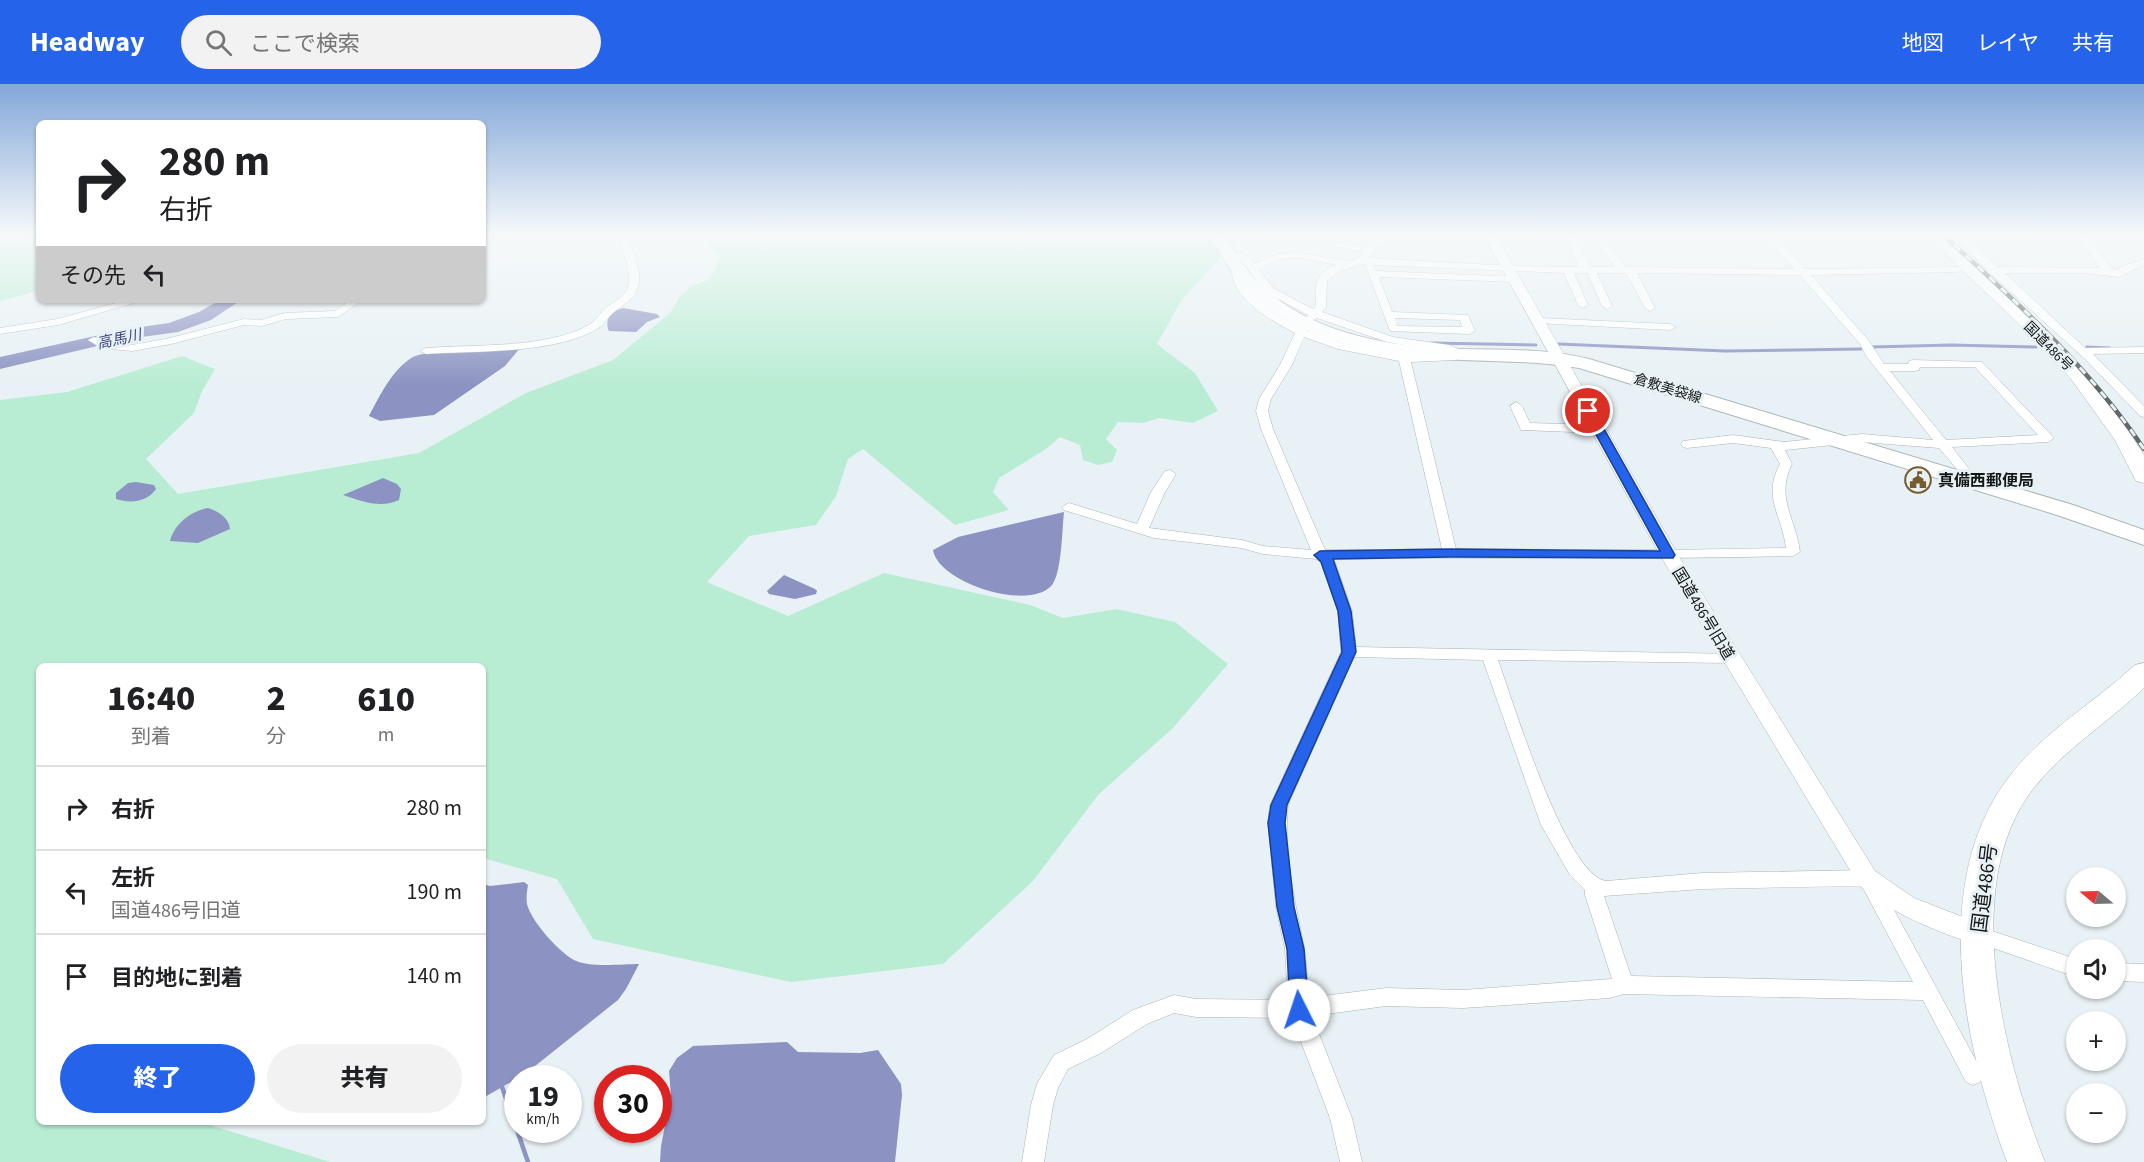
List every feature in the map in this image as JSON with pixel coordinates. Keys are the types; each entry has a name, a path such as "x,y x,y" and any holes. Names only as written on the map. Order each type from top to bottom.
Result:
{"highway":[{"name":"国道486号","path":"1983,284 2061,355 2092,390 2121,433 2144,476"},
{"name":"国道486号","path":"2026,1162 2015,1135 1995,1056 1982,986 1977,934 1991,834 2022,782 2058,743 2133,684 2144,672"}],"main road":[{"name":"倉敷美袋線","path":"1251,284 1271,303 1321,329 1387,347 1560,359 1598,368 1840,441 2144,538"}],"street":[{"path":"426,351 535,342 565,336 596,325 628,297 633,284"},
{"path":"1242,284 1242,288 1255,303 1308,322 1445,359 1465,354"},
{"path":"1263,284 1308,322 1342,346 1402,349"},
{"path":"1320,284 1320,308 1308,322 1265,399 1262,411 1267,429 1320,555 1327,560 1345,611 1349,652 1279,805 1276,823 1286,907 1296,949 1299,1010 1341,1118 1351,1162"},
{"path":"1376,284 1402,349 1426,459 1450,553"},
{"name":"国道486号旧道","path":"1518,284 1669,555 1867,878 1883,892 1910,908 1977,934"},
{"path":"1574,284 1583,306"},
{"path":"1596,284 1607,306"},
{"path":"1635,284 1650,308"},
{"path":"1815,284 1865,343 1881,368 1967,474 1968,481"},
{"path":"2015,284 2144,413"},
{"path":"0,331 58,322 128,303"},
{"path":"94,340 99,344 116,348 156,344 243,322 262,323 285,316 338,314 354,303"},
{"path":"1388,315 1464,318 1469,331 1394,329"},
{"path":"1539,321 1670,327"},
{"path":"2083,351 2144,351"},
{"path":"1687,444 1733,439 1776,446 1871,439 1942,444 2048,438 1978,364 1913,363 1915,368 1881,368"},
{"path":"1516,406 1525,427 1598,429"},
{"path":"1069,507 1154,534 1189,540 1242,544 1263,550 1320,555 1450,553 1669,555 1793,552 1791,534 1779,502 1778,478 1785,459 1776,446"},
{"path":"1141,530 1158,492 1170,474"},
{"path":"1349,652 1731,658"},
{"path":"1488,653 1550,825 1576,870 1595,887 1606,889 1703,881 1867,878 1974,1075"},
{"path":"1595,887 1594,895 1624,985"},
{"path":"1977,934 2066,965"},
{"path":"2126,972 2144,973"},
{"path":"1033,1162 1045,1094 1061,1062 1094,1046 1140,1017 1174,1004 1196,1008 1299,1010 1335,1002 1386,997 1463,999 1610,989 1624,985 1929,991"}],"green space":[{"path":"0,284 36,284 36,292 0,301"},
{"path":"1196,284 1181,301 1157,344 1195,373 1218,411 1193,423 1159,418 1143,423 1118,422 1106,439 1117,450 1112,462 1098,465 1083,460 1080,445 1060,437 1046,449 999,478 993,492 1009,510 955,525 863,449 848,459 836,496 816,525 749,536 707,582 788,616 884,573 1030,605 1063,618 1116,609 1175,622 1228,664 1173,728 1098,795 1033,881 943,964 791,982 593,939 557,879 486,859 486,663 36,663 36,1125 214,1125 330,1162 0,1162 0,400 67,392 182,356 215,369 202,391 194,413 146,459 178,494 419,453 526,393 613,360 670,313 680,296 693,285"}],"water":[{"path":"623,308 657,314 660,317 647,322 636,332 609,331 607,323 610,316"},
{"path":"520,348 505,366 434,415 380,421 369,416 393,375 413,357 449,351"},
{"path":"383,478 397,484 401,489 399,500 378,504 343,495"},
{"path":"128,483 154,485 156,489 148,497 138,501 116,499 116,493"},
{"path":"208,508 222,516 228,522 230,529 198,543 170,541 175,529 184,519"},
{"path":"1064,512 1058,571 1052,585 1041,593 1025,596 1006,594 967,583 939,562 933,550 958,537"},
{"path":"784,575 815,589 816,594 795,599 769,594 767,591"},
{"path":"524,882 528,885 527,904 534,919 546,935 574,960 588,964 639,964 618,1000 536,1065 504,1065 504,1086 486,1096 486,885"},
{"path":"787,1042 798,1052 860,1053 878,1050 901,1084 902,1095 895,1162 660,1162 662,1143 672,1143 672,1066 677,1058 693,1046"}],"waterway":[{"name":"高馬川","path":"0,363 127,334 172,328 205,316 227,303"},
{"path":"1431,343 1536,345"},
{"path":"1559,344 1725,351 1861,349"},
{"path":"1871,347 1951,345 2036,347"},
{"path":"2087,347 2110,348"},
{"path":"501,1084 528,1162"}],"railway":[{"path":"1997,284 2075,362 2144,449"}],"place":[{"name":"真備西郵便局","path":"1918,480"}],"route":[{"path":"1299,1010 1296,949 1286,907 1276,823 1279,805 1349,652 1345,611 1327,560 1320,555 1450,553 1669,555 1588,411"}]}
